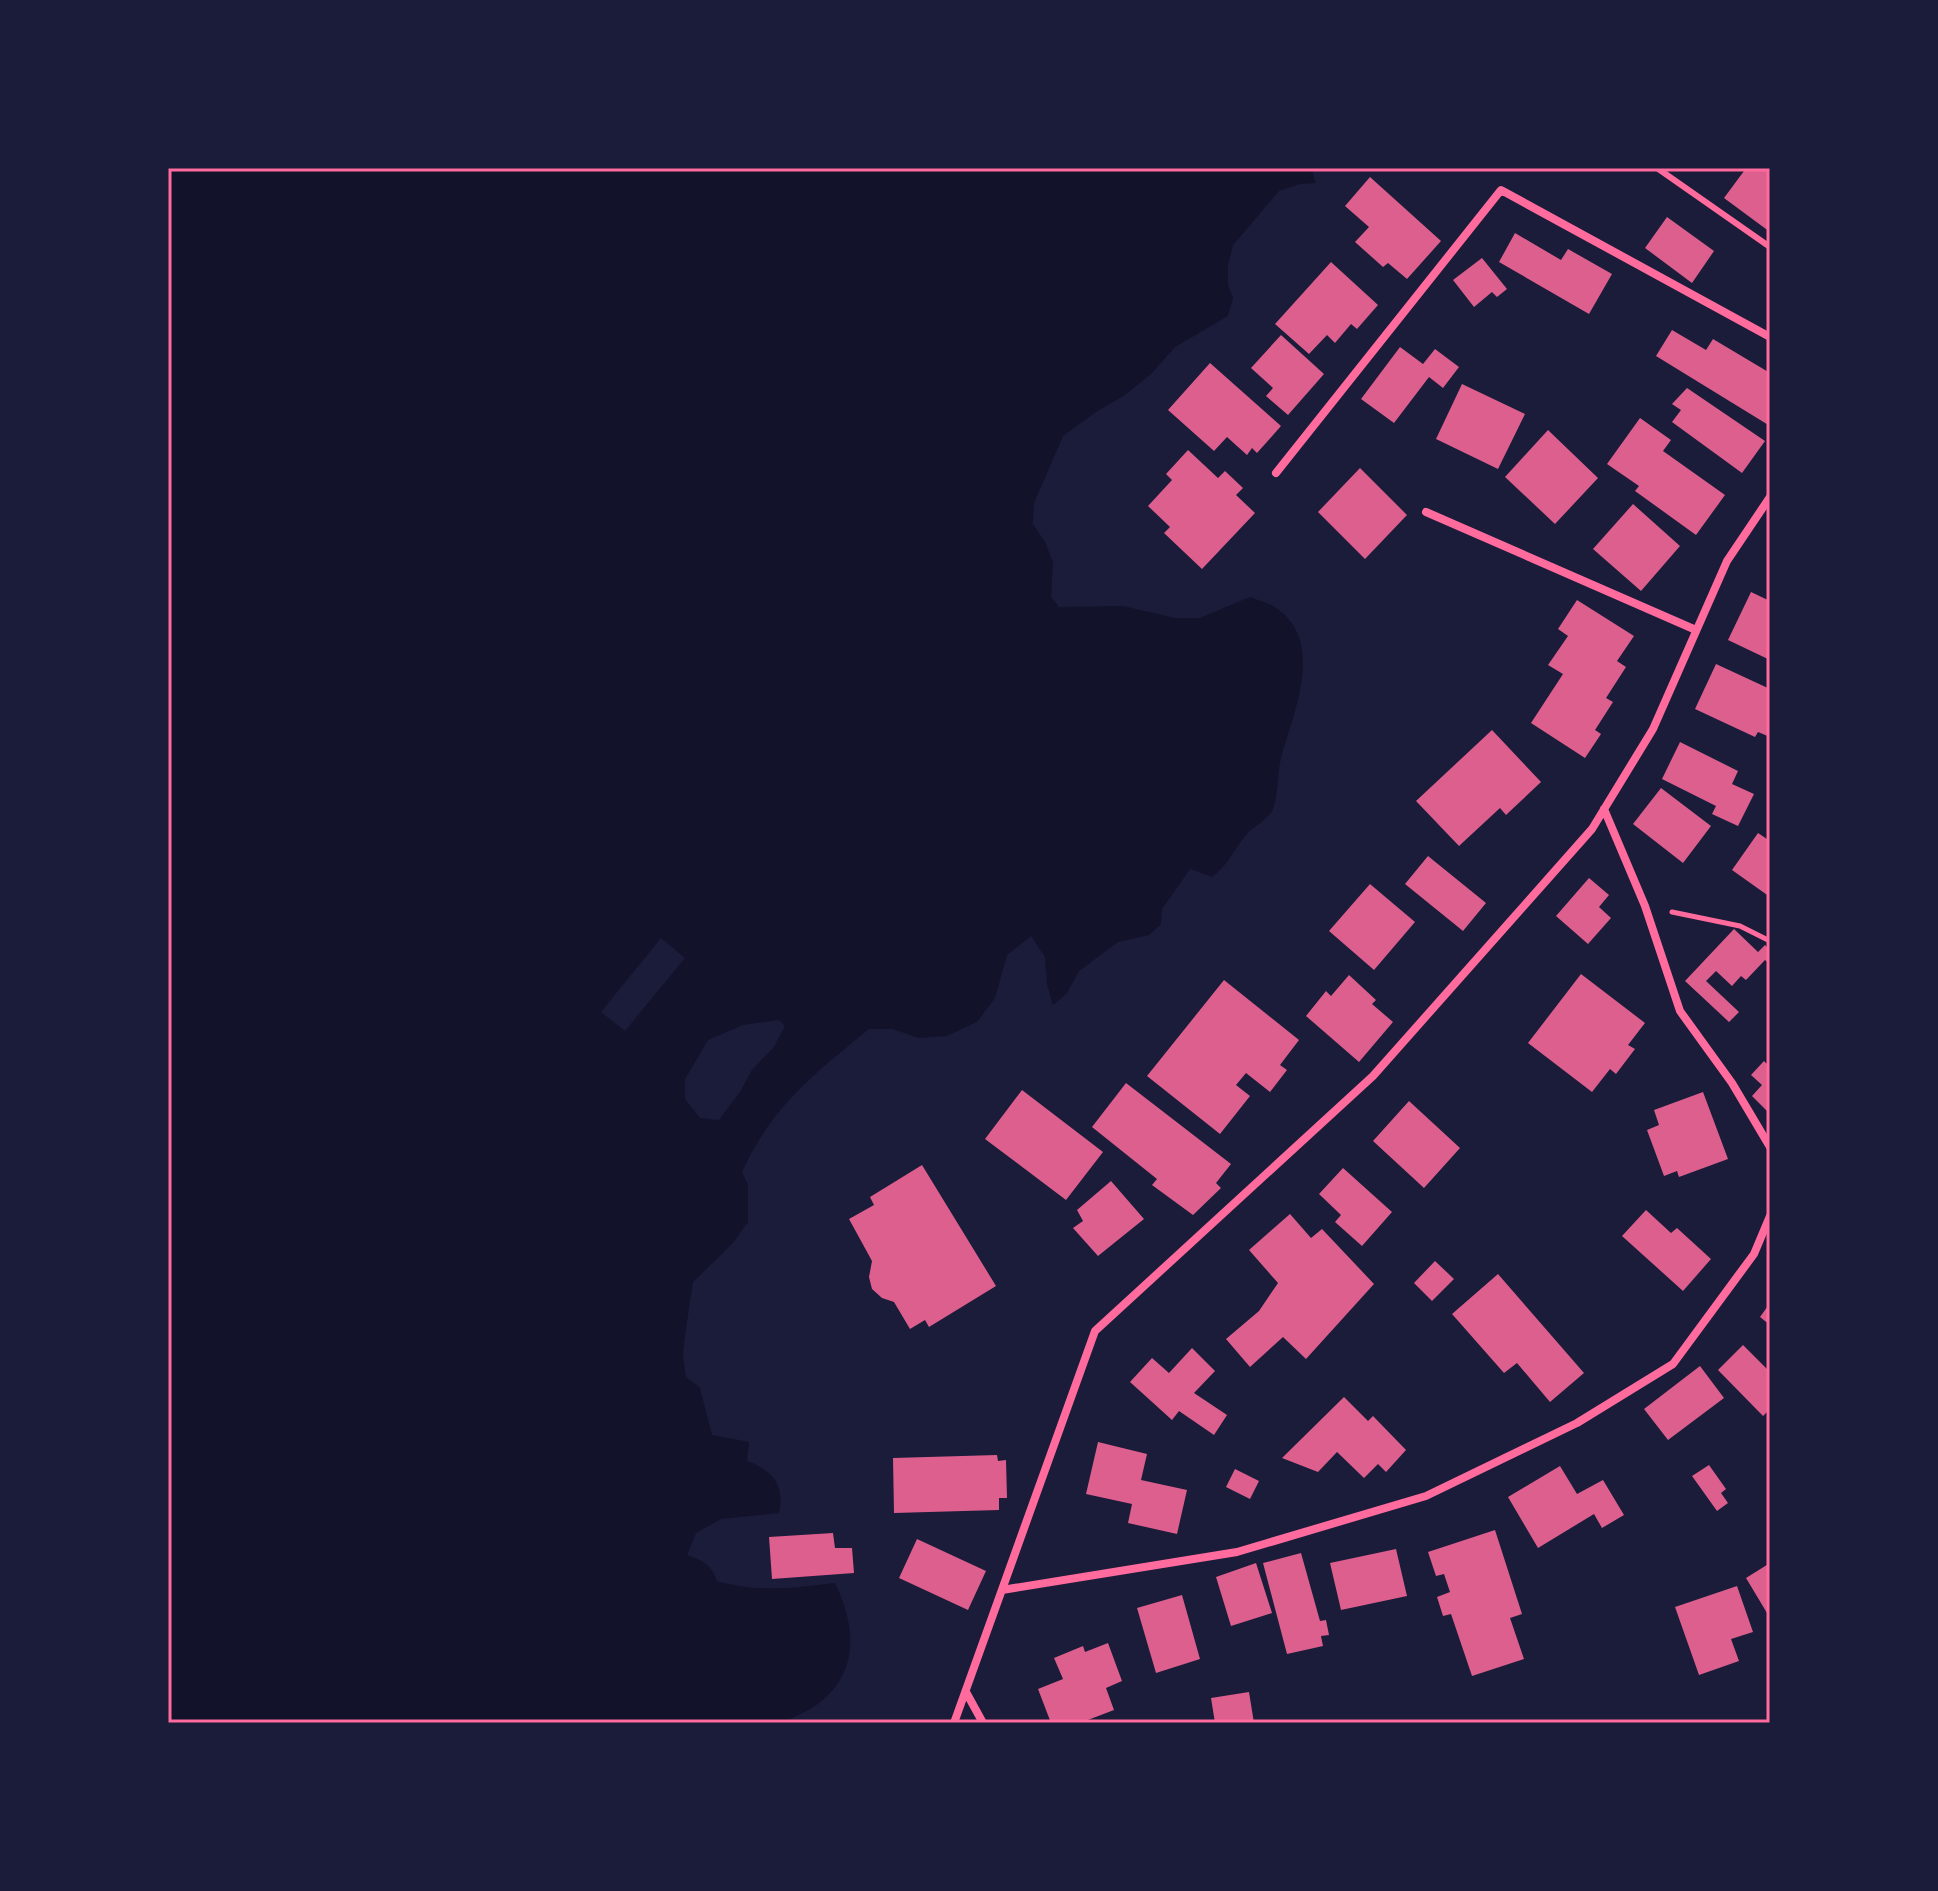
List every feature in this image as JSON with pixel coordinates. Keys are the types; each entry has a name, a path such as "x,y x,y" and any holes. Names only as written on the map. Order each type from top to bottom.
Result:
{"street":[{"path":"1276,473 1501,190 1770,337"},
{"path":"954,1723 1095,1331 1373,1076 1592,829 1653,729 1727,561 1770,497"},
{"path":"1426,512 1696,630"},
{"path":"1604,809 1645,906 1680,1011 1732,1083 1770,1147"},
{"path":"1002,1590 1237,1552 1426,1496 1577,1423 1673,1364 1754,1254 1770,1216"},
{"path":"966,1692 983,1723"}],"lane":[{"path":"1657,168 1770,247"}],"path":[{"path":"1645,906 1740,926 1770,941"}],"shaded area":[{"path":"168,168 1311,168 1316,183 1300,184 1279,191 1233,245 1228,265 1228,285 1233,298 1228,316 1175,347 1151,374 1125,395 1063,436 1034,503 1033,524 1053,562 1051,597 1059,607 1123,606 1175,618 1200,618 1250,597 1273,606 1289,620 1299,636 1303,655 1302,675 1280,761 1271,813 1247,834 1212,877 1190,869 1162,909 1161,924 1149,935 1118,942 1079,971 1067,993 1053,1005 1047,984 1045,957 1031,936 1007,955 995,998 977,1022 947,1036 918,1038 893,1029 869,1029 796,1093 767,1128 742,1172 748,1185 748,1222 732,1244 693,1282 683,1355 686,1377 700,1388 712,1435 749,1442 747,1461 775,1480 780,1503 779,1513 721,1519 696,1533 687,1555 706,1564 717,1581 732,1585 775,1588 835,1583 850,1630 850,1650 845,1670 836,1686 821,1701 778,1723 168,1723","holes":["779,1020 785,1026 774,1047 752,1070 719,1120 700,1118 685,1099 685,1079 708,1040 743,1025"]}],"pier":[{"path":"661,938 685,958 625,1031 601,1012"}],"building":[{"path":"1739,168 1770,168 1770,232 1724,198 1744,171"},
{"path":"1370,177 1441,241 1407,279 1388,263 1383,267 1355,242 1369,227 1345,206"},
{"path":"1667,217 1714,251 1692,283 1645,248"},
{"path":"1515,233 1561,260 1568,249 1612,274 1589,314 1499,262"},
{"path":"1482,258 1507,289 1497,297 1492,292 1474,307 1453,280"},
{"path":"1331,262 1378,305 1357,329 1351,324 1335,343 1327,335 1309,354 1275,324"},
{"path":"1672,330 1706,350 1713,339 1770,373 1770,426 1656,356"},
{"path":"1281,335 1324,374 1288,415 1266,396 1273,388 1251,368"},
{"path":"1400,347 1423,364 1435,349 1459,367 1443,388 1429,377 1394,423 1361,399"},
{"path":"1210,363 1281,426 1257,453 1252,448 1247,455 1227,437 1214,451 1168,410"},
{"path":"1462,384 1525,414 1498,469 1436,439"},
{"path":"1687,388 1765,441 1742,473 1672,422 1681,410 1672,404"},
{"path":"1640,418 1671,440 1663,451 1725,495 1696,535 1635,491 1639,486 1607,464"},
{"path":"1548,430 1598,478 1555,524 1505,477"},
{"path":"1188,450 1218,478 1225,471 1243,488 1236,495 1255,513 1202,569 1164,533 1170,527 1148,506 1172,480 1166,474"},
{"path":"1360,468 1407,515 1365,559 1318,512"},
{"path":"1633,504 1680,546 1641,591 1593,549"},
{"path":"1751,592 1770,601 1770,660 1728,640"},
{"path":"1577,600 1634,636 1617,661 1626,667 1606,698 1613,702 1595,730 1601,734 1585,758 1531,723 1563,674 1548,665 1568,636 1558,629"},
{"path":"1716,664 1770,689 1770,737 1758,732 1755,737 1695,709"},
{"path":"1492,730 1541,782 1506,815 1500,808 1459,846 1416,801"},
{"path":"1680,742 1738,771 1732,784 1754,794 1738,826 1712,814 1716,806 1662,779"},
{"path":"1661,788 1711,826 1683,863 1633,824"},
{"path":"1758,833 1770,841 1770,897 1732,870"},
{"path":"1428,856 1486,903 1463,931 1405,884"},
{"path":"1589,878 1609,895 1599,907 1611,918 1588,944 1556,916"},
{"path":"1370,884 1415,922 1374,970 1329,931"},
{"path":"1734,929 1758,952 1765,945 1770,950 1770,964 1765,960 1746,980 1741,976 1732,986 1716,971 1706,981 1739,1012 1729,1022 1685,981"},
{"path":"1581,974 1645,1023 1628,1045 1635,1049 1616,1074 1610,1069 1592,1092 1528,1043"},
{"path":"1349,975 1376,1000 1372,1004 1393,1022 1359,1062 1306,1016 1326,991 1331,996"},
{"path":"1224,980 1299,1040 1280,1065 1287,1070 1270,1092 1246,1073 1236,1085 1250,1096 1220,1134 1147,1076"},
{"path":"1764,1061 1770,1067 1770,1114 1752,1096 1762,1085 1751,1075"},
{"path":"1126,1083 1231,1164 1216,1183 1221,1188 1193,1215 1152,1185 1157,1179 1092,1127"},
{"path":"1022,1090 1103,1152 1066,1200 985,1139"},
{"path":"1703,1092 1728,1159 1679,1177 1677,1171 1664,1176 1647,1130 1659,1125 1654,1110"},
{"path":"1409,1101 1460,1148 1424,1188 1373,1141"},
{"path":"922,1165 996,1286 929,1327 925,1320 910,1329 894,1302 882,1298 872,1289 869,1277 872,1261 849,1219 874,1205 870,1197"},
{"path":"1343,1168 1392,1212 1362,1246 1335,1222 1341,1215 1319,1194"},
{"path":"1111,1181 1144,1219 1098,1256 1073,1228 1083,1221 1077,1210"},
{"path":"1646,1210 1671,1233 1677,1228 1711,1259 1683,1291 1622,1236"},
{"path":"1290,1214 1311,1238 1322,1229 1374,1284 1306,1359 1283,1337 1250,1367 1226,1339 1259,1311 1278,1283 1249,1250"},
{"path":"1435,1261 1454,1279 1432,1301 1414,1283"},
{"path":"1498,1274 1584,1373 1550,1402 1517,1363 1504,1373 1452,1314"},
{"path":"1770,1303 1770,1325 1760,1317"},
{"path":"1743,1345 1770,1372 1770,1409 1763,1416 1718,1370"},
{"path":"1192,1348 1215,1371 1194,1393 1227,1415 1214,1435 1179,1411 1172,1420 1130,1382 1152,1358 1169,1373"},
{"path":"1700,1366 1724,1398 1668,1440 1644,1409"},
{"path":"1344,1397 1368,1421 1373,1416 1406,1450 1386,1472 1378,1464 1364,1478 1337,1452 1318,1472 1282,1458"},
{"path":"1098,1442 1147,1454 1141,1480 1187,1490 1177,1534 1128,1523 1132,1504 1086,1494"},
{"path":"997,1455 998,1461 1006,1460 1007,1498 999,1498 999,1510 894,1513 893,1458"},
{"path":"1709,1465 1726,1489 1721,1493 1728,1503 1717,1511 1692,1476"},
{"path":"1560,1466 1577,1494 1603,1480 1624,1515 1602,1528 1594,1514 1538,1548 1508,1497"},
{"path":"1235,1469 1259,1481 1250,1499 1226,1487"},
{"path":"1495,1530 1522,1614 1510,1618 1524,1659 1472,1676 1451,1614 1443,1616 1437,1597 1450,1592 1444,1574 1436,1576 1428,1552"},
{"path":"833,1533 835,1548 852,1548 854,1573 772,1579 769,1537"},
{"path":"917,1539 986,1571 968,1610 899,1578"},
{"path":"1396,1549 1407,1596 1341,1610 1330,1563"},
{"path":"1301,1553 1320,1621 1326,1620 1329,1635 1321,1636 1323,1646 1287,1654 1263,1563"},
{"path":"1256,1563 1272,1613 1231,1626 1216,1577"},
{"path":"1770,1563 1770,1618 1746,1578"},
{"path":"1737,1586 1753,1632 1731,1639 1739,1661 1699,1675 1675,1607"},
{"path":"1182,1595 1200,1659 1156,1673 1137,1608"},
{"path":"1108,1643 1122,1681 1106,1688 1114,1710 1080,1723 1051,1723 1038,1689 1063,1679 1054,1658 1083,1646 1085,1652"},
{"path":"1249,1692 1254,1723 1215,1723 1211,1698"}]}
